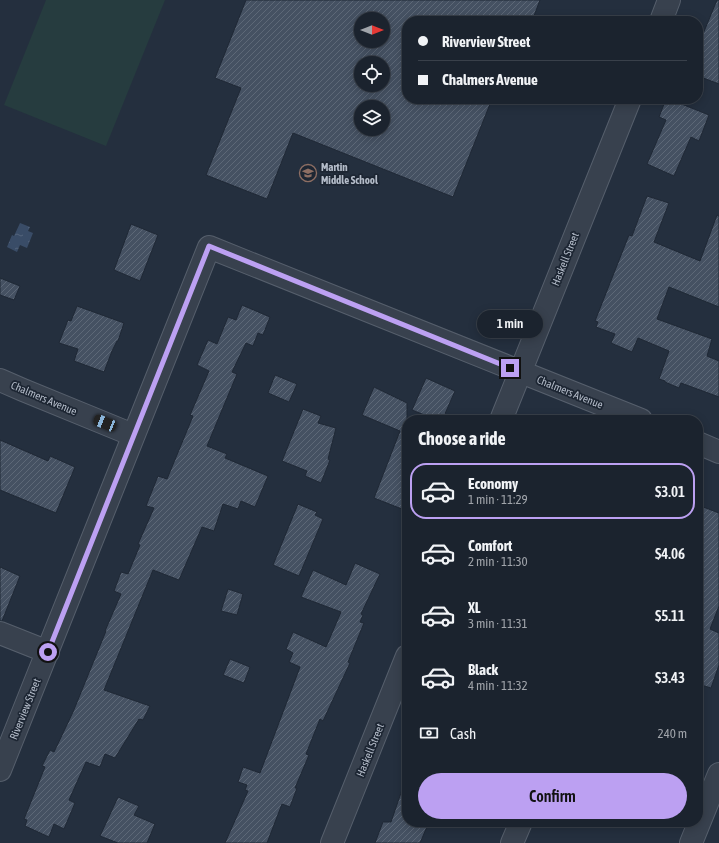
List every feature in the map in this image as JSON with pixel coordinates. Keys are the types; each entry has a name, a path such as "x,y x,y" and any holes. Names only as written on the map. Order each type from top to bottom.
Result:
{"street":[{"path":"663,16 669,0"},
{"name":"Haskell Street","path":"503,415 628,104"},
{"name":"Chalmers Avenue","path":"209,246 628,415"},
{"name":"Riverview Street","path":"0,770 209,246"},
{"name":"Chalmers Avenue","path":"0,380 133,435"},
{"path":"703,445 719,452"},
{"path":"0,633 48,652"},
{"name":"Haskell Street","path":"332,843 402,668"},
{"path":"703,813 719,774"},
{"path":"512,843 519,827"},
{"path":"691,843 697,827"}],"green space":[{"path":"46,0 165,0 106,146 4,105"}],"water":[{"path":"20,223 30,227 28,231 33,233 27,248 20,245 17,252 7,247 12,235 14,236"}],"building":[{"path":"246,0 540,0 534,16 402,16 402,104 490,104 453,197 293,133 267,199 206,175 241,88 215,78"},
{"path":"717,0 719,0 719,84 703,78 703,34"},
{"path":"664,104 682,104 709,115 699,141 691,137 674,176 647,164 666,120 659,117"},
{"path":"647,196 669,203 654,242 700,261 717,215 719,216 719,307 669,287 657,319 712,339 707,356 719,361 719,397 681,383 679,388 659,379 669,351 638,338 632,352 611,343 615,334 596,327 598,322 595,321 629,235 632,236"},
{"path":"131,224 158,235 140,281 114,270"},
{"path":"0,278 20,286 14,300 0,295"},
{"path":"242,305 270,317 263,335 258,333 253,346 246,343 232,372 237,374 207,446 227,454 225,458 268,476 255,507 241,501 238,509 223,504 214,531 202,527 179,580 153,570 104,690 150,706 143,720 139,719 115,758 105,754 100,767 86,762 69,800 75,803 64,829 54,824 49,837 25,826 27,820 24,819 45,767 42,766 50,750 54,752 73,712 121,594 114,591 121,572 128,574 140,545 138,544 154,508 146,506 158,476 167,479 193,416 190,415 209,371 197,365 208,340 217,344 228,317 236,320"},
{"path":"77,306 124,323 118,341 112,351 104,372 74,361 78,349 59,343 68,320 71,321"},
{"path":"275,375 297,384 289,402 268,393"},
{"path":"426,378 455,391 444,415 424,415 412,410"},
{"path":"374,387 407,403 407,415 402,415 402,509 374,498 400,431 362,415"},
{"path":"303,409 321,416 318,423 336,428 328,459 330,460 321,483 305,476 307,471 282,461"},
{"path":"0,440 48,461 50,456 75,467 56,513 0,490"},
{"path":"298,504 317,512 315,515 323,519 299,576 273,565"},
{"path":"703,507 719,513 719,606 710,629 719,633 719,665 711,688 703,686"},
{"path":"355,563 380,574 361,614 363,615 360,622 364,623 348,662 350,663 323,721 320,719 306,754 309,755 295,788 297,788 290,807 282,804 267,843 225,843 248,791 245,790 247,785 238,782 243,767 260,773 300,667 289,662 293,653 286,649 293,632 326,647 341,612 301,597 313,570 346,585"},
{"path":"0,567 20,576 2,621 0,621"},
{"path":"228,589 243,594 237,615 221,611"},
{"path":"230,659 250,667 244,683 223,675"},
{"path":"402,790 402,827 427,827 420,843 375,843 383,822 391,822"},
{"path":"118,797 139,806 134,815 155,824 147,843 118,843 100,836"}],"place":[{"name":"Martin Middle School","path":"308,173"}],"route":[{"path":"48,652 59,621 209,246 510,368"}]}
